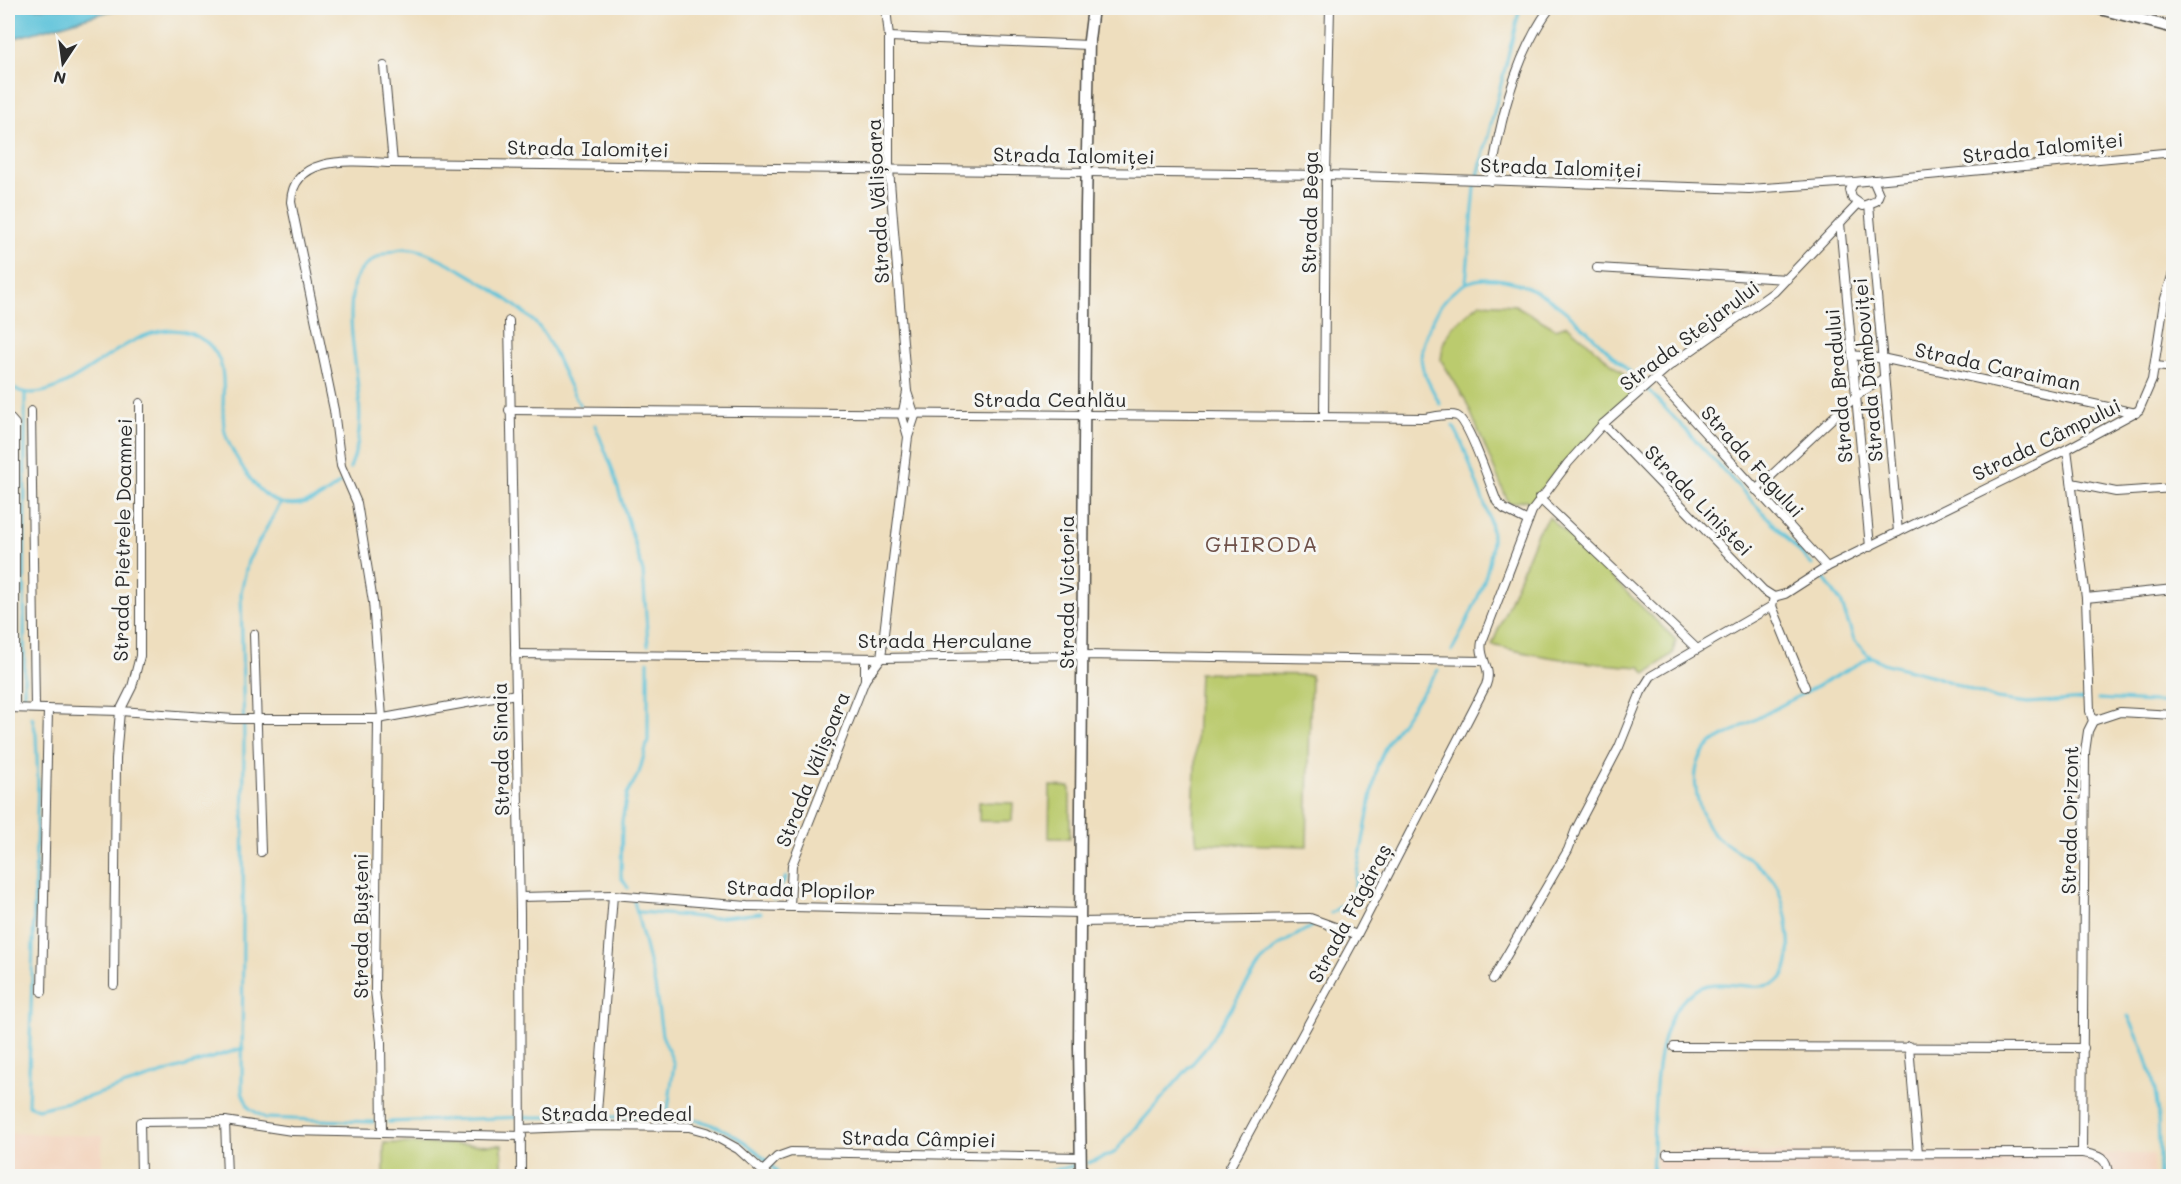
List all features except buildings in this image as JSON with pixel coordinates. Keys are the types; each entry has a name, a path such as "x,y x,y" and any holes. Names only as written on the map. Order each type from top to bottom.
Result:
{"street":[{"name":"Strada Vălișoara","path":"790,906 792,865 873,658 908,436 909,416 889,169 889,37 886,8"},
{"name":"Strada Victoria","path":"1081,1176 1086,171 1089,45 1093,8"},
{"name":"Strada Bega","path":"1324,417 1330,8"},
{"path":"1486,181 1507,102 1536,30 1550,8"},
{"path":"2096,8 2174,28"},
{"path":"889,37 1089,45"},
{"path":"384,66 393,162"},
{"name":"Strada Ialomiței","path":"351,491 341,466 334,410 300,254 291,193 306,171 321,165 393,162 1086,171 1738,189 1854,182 2174,152"},
{"path":"1854,182 1851,190 1852,198 1858,204 1869,206 1879,194 1873,180"},
{"name":"Strada Stejarului","path":"1484,661 1481,656 1482,642 1539,498 1603,424 1681,357 1755,308 1787,279 1858,204"},
{"name":"Strada Dâmboviței","path":"1869,206 1898,532"},
{"name":"Strada Bradului","path":"1840,223 1870,547"},
{"path":"1597,268 1787,279"},
{"name":"Strada Câmpului","path":"1493,979 1568,850 1576,829 1608,770 1646,684 1664,667 1762,615 1773,602 1827,567 2136,413 2148,395 2156,366 2164,302 2174,270"},
{"name":"Strada Sinaia","path":"509,321 520,897 521,1176"},
{"name":"Strada Caraiman","path":"1852,356 1883,359 2136,413"},
{"path":"2156,366 2174,368"},
{"path":"1756,490 1856,396 1884,378"},
{"name":"Strada Fagului","path":"1652,380 1827,567"},
{"name":"Strada Vălișoara","path":"907,392 908,436"},
{"name":"Strada Pietrele Doamnei","path":"120,711 132,687 140,656 140,402"},
{"path":"31,411 35,708"},
{"name":"Strada Ceahlău","path":"509,411 909,416 1084,414 1460,417 1467,428 1497,502 1504,509 1528,521"},
{"path":"8,416 15,424 11,708 120,711 234,719 380,718 516,694"},
{"name":"Strada Liniștei","path":"1603,424 1773,602"},
{"name":"Strada Orizont","path":"2067,449 2086,598 2090,711 2093,721 2088,731 2085,752 2082,1153"},
{"path":"2072,483 2116,492 2174,488"},
{"name":"Strada Bușteni","path":"351,491 357,503 372,591 380,718 375,990 381,1042 382,1133"},
{"path":"1539,498 1696,648"},
{"path":"2086,598 2174,589"},
{"path":"1773,602 1805,687"},
{"path":"254,634 254,719 261,852"},
{"name":"Strada Herculane","path":"515,654 873,658 1084,655 1484,661"},
{"name":"Strada Vălișoara","path":"864,680 873,658"},
{"name":"Strada Făgăraș","path":"1225,1176 1357,935 1486,685 1489,673 1484,661"},
{"path":"42,992 48,709"},
{"path":"114,985 116,759 120,711"},
{"path":"2093,721 2120,712 2174,715"},
{"path":"596,1124 613,895"},
{"name":"Strada Plopilor","path":"520,897 613,895 747,906 1081,917 1310,918 1357,935"},
{"path":"1909,1046 1918,1153"},
{"path":"1674,1047 2084,1048"},
{"path":"225,1121 227,1176"},
{"name":"Strada Predeal","path":"141,1176 140,1122 225,1121 292,1131 382,1133 522,1129 596,1124 676,1126 699,1129 738,1149 768,1169"},
{"name":"Strada Câmpiei","path":"768,1169 791,1152 1080,1157"},
{"path":"1667,1154 2082,1153 2098,1155 2104,1160 2108,1176"}],"shaded area":[{"path":"8,1133 102,1136 102,1176 8,1176"},
{"path":"1657,1152 2153,1154 2153,1176 1656,1176"}],"green space":[{"path":"1480,303 1515,305 1556,329 1567,325 1639,387 1554,473 1533,503 1525,500 1509,504 1465,399 1441,360 1443,345 1452,327"},
{"path":"1549,517 1676,640 1673,653 1646,674 1641,667 1566,660 1492,645 1538,531"},
{"path":"1199,673 1311,675 1307,846 1197,843 1193,815"},
{"path":"1050,786 1070,787 1070,838 1049,838"},
{"path":"979,802 1013,803 1012,821 979,821"},
{"path":"384,1143 502,1145 502,1176 384,1176"}],"water":[{"path":"121,8 8,40 8,9"}],"waterway":[{"path":"1466,282 1475,188 1520,8"},
{"path":"350,468 357,446 360,424 352,333 353,288 356,279 367,264 394,251 413,249 443,260 520,309 543,332 580,405"},
{"path":"1440,404 1421,361 1428,330 1443,302 1461,286 1475,280 1506,281 1528,287 1548,298 1567,313 1636,377 1812,565"},
{"path":"8,383 23,392 44,392 66,383 135,340 159,331 182,331 206,342 215,351 222,372 223,420 226,437 243,468 264,494 275,501 299,504 326,494 340,483"},
{"path":"24,699 25,393"},
{"path":"595,425 612,468 643,572 648,645"},
{"path":"1452,651 1484,582 1492,538 1486,507 1453,426"},
{"path":"280,504 248,561 241,592 244,739 242,1092 249,1108 265,1118 373,1122"},
{"path":"1823,577 1841,602 1854,640 1867,654 1883,663 1933,676 1996,699 2028,703 2085,699"},
{"path":"1652,1176 1656,1086 1663,1039 1670,1020 1680,1004 1691,993 1702,987 1713,984 1748,986 1773,984 1782,978 1789,952 1789,935 1783,902 1773,880 1760,866 1712,833 1706,822 1697,797 1696,772 1699,761 1705,750 1715,741 1871,657"},
{"path":"628,888 621,877 622,821 627,794 639,773 648,741 648,661"},
{"path":"1331,913 1346,903 1353,894 1377,766 1389,740 1438,670"},
{"path":"2098,699 2174,703"},
{"path":"32,717 36,734 38,783 28,1105 38,1109 85,1098 243,1048"},
{"path":"774,899 786,877"},
{"path":"634,901 655,986 662,1035 674,1064 667,1117 700,1121 730,1133 757,1152 780,1176"},
{"path":"639,912 712,918 761,913"},
{"path":"1088,1163 1114,1153 1205,1049 1261,962 1278,946 1312,926"},
{"path":"2128,1016 2139,1038 2156,1094 2159,1176"},
{"path":"388,1122 525,1117 667,1117"},
{"path":"1030,1176 1073,1166"}],"district":[{"name":"GHIRODA","path":"1262,543"}]}
